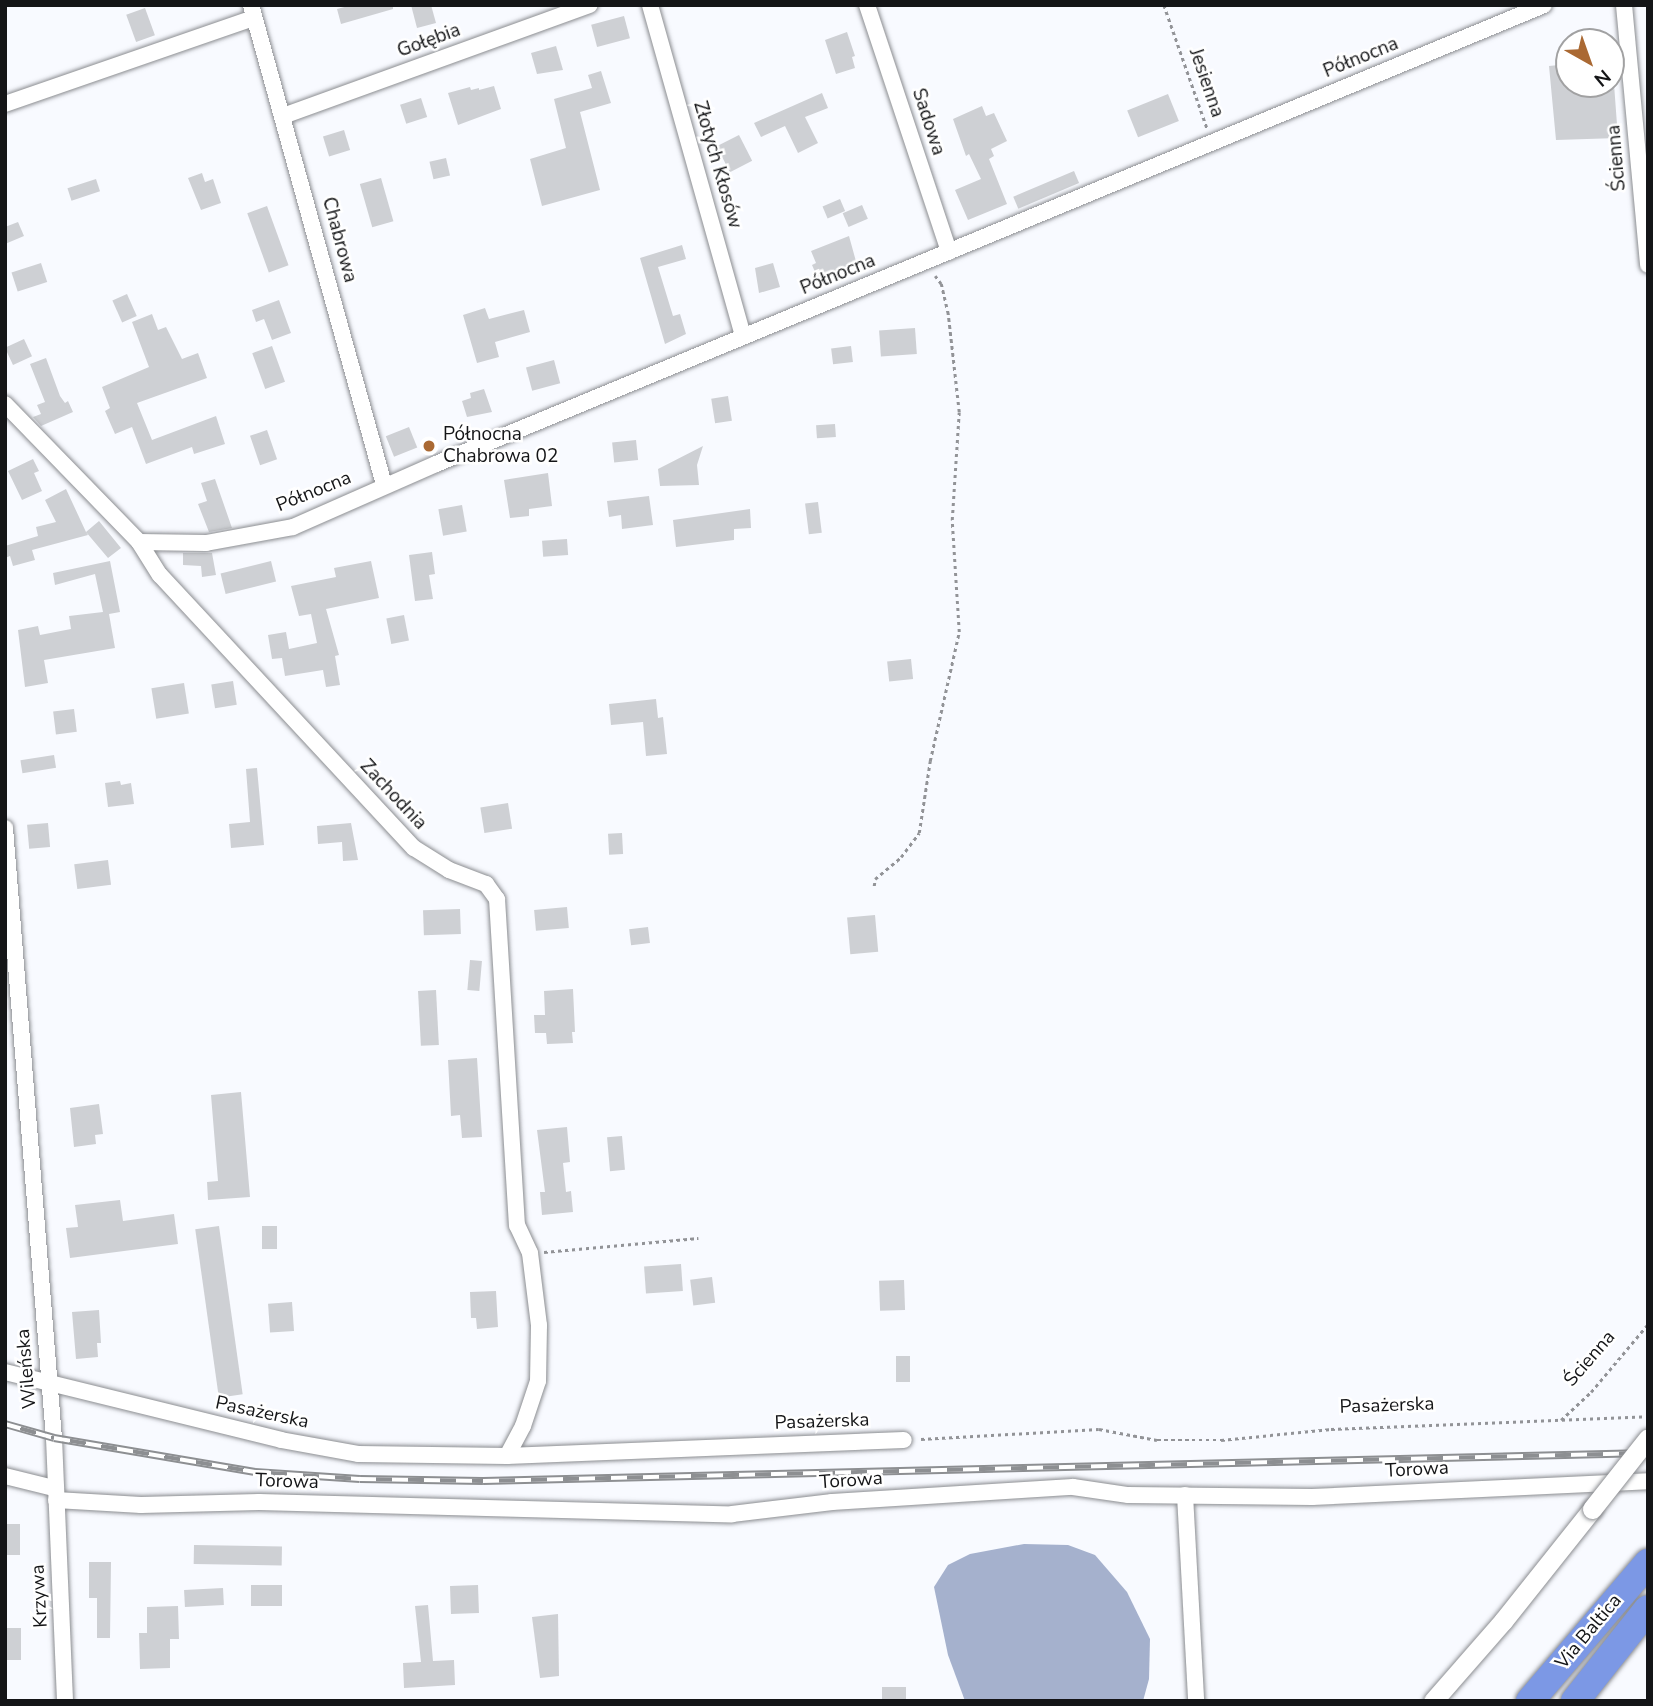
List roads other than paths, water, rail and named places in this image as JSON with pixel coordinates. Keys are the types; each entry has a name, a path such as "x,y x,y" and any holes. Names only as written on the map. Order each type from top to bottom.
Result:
{"highway":[{"name":"Via Baltica","path":"1530,1701 1648,1563"},
{"name":"Via Baltica","path":"1574,1701 1648,1609"}],"street":[{"name":"Gołębia","path":"283,116 590,5"},
{"name":"Złotych Kłosów","path":"650,5 743,336"},
{"name":"Sadowa","path":"867,5 949,252"},
{"name":"Północna","path":"139,542 206,544 293,527 384,486 743,336 1544,5"},
{"name":"Ścienna","path":"1623,5 1648,265"},
{"name":"Chabrowa","path":"253,11 384,486"},
{"path":"5,104 253,11"},
{"name":"Zachodnia","path":"5,404 139,542 160,575 414,848 449,870 486,884 497,898 517,1225 530,1253 539,1325 538,1381 523,1426 507,1456"},
{"name":"Wileńska","path":"5,828 49,1381 55,1494"},
{"name":"Pasażerska","path":"5,1372 281,1440 358,1454 507,1456 904,1440"},
{"path":"1433,1701 1503,1621 1648,1438"},
{"name":"Torowa","path":"5,1476 55,1494 141,1505 259,1502 402,1508 555,1507 732,1514 832,1502 1073,1487 1128,1494 1312,1497 1648,1481"},
{"name":"Krzywa","path":"55,1494 68,1700"},
{"path":"1185,1495 1196,1701"}],"water":[{"path":"1024,1544 1068,1545 1095,1555 1127,1592 1150,1639 1149,1679 1143,1701 965,1701 948,1655 934,1587 948,1565 970,1554"}],"railway":[{"path":"5,1424 54,1438 255,1472 360,1479 483,1481 1648,1453"}],"place":[{"name":"Północna Chabrowa 02","path":"429,446"}]}
